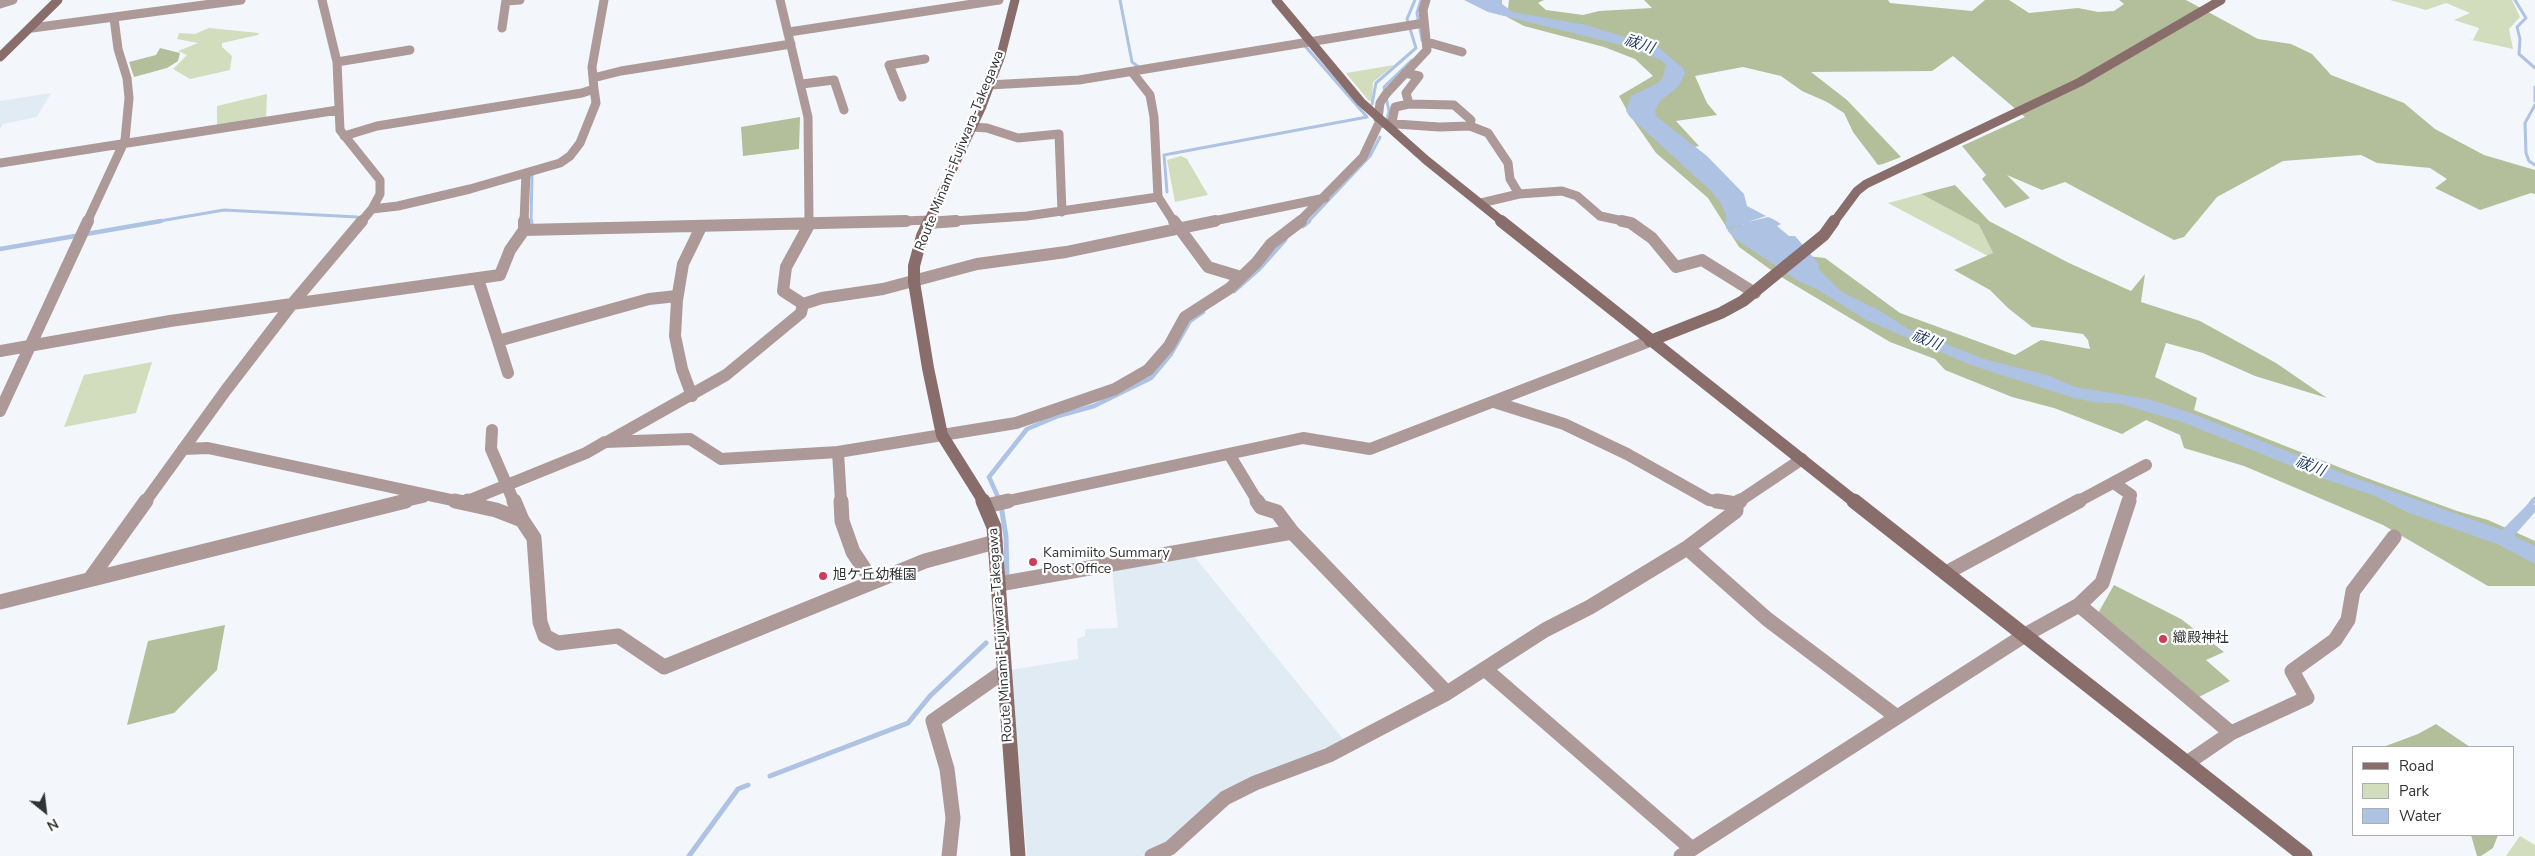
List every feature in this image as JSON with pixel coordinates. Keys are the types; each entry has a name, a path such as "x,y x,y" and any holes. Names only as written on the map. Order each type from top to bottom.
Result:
{"street":[{"path":"0,4 13,0"},
{"path":"0,57 32,28 58,0"},
{"path":"32,28 241,0"},
{"path":"90,579 183,449 292,304 372,209 380,194 380,180 340,130 337,62 322,0"},
{"path":"502,28 506,1 520,0"},
{"path":"372,209 398,206 526,176 560,163 570,156 580,143 591,119 596,102 592,67 604,0"},
{"path":"780,0 802,84 808,117 809,225 786,267 783,291 803,304"},
{"path":"789,32 999,0"},
{"name":"Route Minami-Fujiwara-Takegawa","path":"1015,0 1001,56 972,127 922,236 914,266 914,282 942,435 986,506 994,527 1003,672 1018,856"},
{"path":"1276,0 1354,95 1481,204 1650,341 2305,856"},
{"path":"1383,121 1383,97 1425,53 1428,47 1422,23 1426,0"},
{"path":"986,506 1304,438 1370,449 1721,313 1755,293 1812,246 1834,224 1857,191 1866,184 2080,82 2147,46 2222,0"},
{"path":"0,411 121,144 125,140 129,98 127,78 118,48 114,18"},
{"path":"989,85 1079,80 1422,23"},
{"path":"1427,42 1462,52"},
{"path":"594,78 791,44"},
{"path":"337,62 410,50"},
{"path":"902,98 889,65 925,59"},
{"path":"1132,72 1142,82 1150,95 1154,117 1158,197 1178,228 1208,267 1242,278"},
{"path":"1405,72 1419,76 1406,93 1409,104"},
{"path":"802,84 834,80 844,110"},
{"path":"344,136 377,126 594,89"},
{"path":"605,442 690,439 721,459 838,452 1016,423 1090,398 1142,375 1169,346 1185,317 1242,278 1271,244 1305,218 1325,198 1363,156 1383,121 1395,107 1409,104 1454,105 1471,120 1470,126"},
{"path":"0,163 338,110"},
{"path":"1383,121 1439,127 1470,126 1488,133 1498,145 1508,163 1510,179 1519,194"},
{"path":"972,127 987,128 1018,138 1059,134 1062,212"},
{"path":"0,352 170,321 500,275 510,250 529,229 526,176"},
{"path":"1481,204 1519,194 1562,191 1577,196 1600,216 1631,224 1652,238 1676,268 1702,260 1755,293"},
{"path":"529,229 700,229 929,221 1062,212 1158,197"},
{"path":"803,304 822,298 914,282 977,264 1066,252 1325,198"},
{"path":"692,396 682,369 674,336 677,296 683,264 700,229"},
{"path":"478,278 508,373"},
{"path":"498,341 648,299 677,296"},
{"path":"464,503 586,453 633,426 692,396 726,375 801,313 803,304"},
{"path":"1494,402 1564,424 1627,454 1709,500 1736,504 1802,460"},
{"path":"492,430 491,448 522,520 534,538 540,622 546,636 558,643 618,636 664,667 925,561 995,542"},
{"path":"183,449 208,448 496,510 522,520"},
{"path":"838,452 842,521 853,552 873,582"},
{"path":"1229,454 1261,507 1277,512 1292,532 1447,693"},
{"path":"1946,574 2146,465"},
{"path":"1486,670 1686,853 2025,635 2079,605 2102,583 2131,495 2114,483"},
{"path":"0,602 426,496"},
{"path":"1152,856 1170,848 1225,798 1255,784 1329,756 1486,670 1543,631 1590,607 1688,548 1736,511 1736,504"},
{"path":"999,584 1292,532"},
{"path":"2187,763 2231,733 2307,698 2292,671 2335,640 2348,620 2353,591 2394,538"},
{"path":"1688,548 1706,563 1733,591 1767,619 1795,638 1897,717"},
{"path":"2079,605 2231,733"},
{"path":"949,856 953,818 947,769 933,721 1003,672"}],"shaded area":[{"path":"51,93 37,117 3,124 0,129 0,101"},
{"path":"1193,555 1344,740 1223,790 1200,816 1168,843 1142,856 1027,856 1010,670 1078,659 1077,639 1085,636 1085,629 1118,628 1112,570"}],"green space":[{"path":"1509,0 1544,0 1538,3 1546,10 1583,15 1599,11 1652,8 1644,0 1888,0 1890,3 1972,11 1985,0 2009,0 2029,13 2078,8 2098,12 2114,11 2124,4 2119,0 2186,0 2258,39 2291,44 2312,54 2331,75 2404,103 2435,129 2484,155 2535,170 2535,194 2531,193 2480,210 2435,188 2447,179 2430,168 2377,163 2361,155 2283,161 2217,197 2184,237 2174,240 2065,182 2042,190 2007,175 2030,198 2005,208 1982,179 1986,175 1962,146 2025,117 1953,56 1932,71 1811,72 1847,100 1901,157 1883,164 1878,165 1853,132 1844,113 1827,102 1802,91 1781,76 1743,67 1695,76 1707,103 1717,115 1676,121 1699,146 1672,151 1739,215 1746,241 1770,252 1825,258 1900,313 2015,355 2041,340 2090,349 2088,340 2083,334 2032,327 2008,308 1990,290 1954,270 1993,253 1979,225 1921,194 1955,185 1989,221 2069,263 2131,291 2145,274 2141,302 2200,321 2276,363 2327,398 2255,376 2203,353 2166,343 2155,377 2197,398 2194,410 2364,477 2457,511 2488,520 2535,541 2535,586 2488,586 2383,525 2244,466 2184,448 2180,435 2146,420 2122,434 2054,408 2012,397 1945,370 1935,359 1890,342 1778,275 1739,247 1708,198 1656,153 1619,96 1653,76 1635,59 1604,47 1524,26 1507,17"},
{"path":"2390,0 2512,0 2520,17 2509,29 2513,49 2463,38 2473,40 2479,28 2454,20 2470,13 2446,3 2426,10"},
{"path":"209,28 259,33 258,35 222,43 222,47 232,56 230,70 190,79 173,69 187,55 178,51 198,43 177,39 179,33 195,34"},
{"path":"160,48 180,53 178,61 167,68 134,77 129,62 156,55"},
{"path":"1394,65 1373,82 1372,100 1369,101 1346,73"},
{"path":"267,94 266,119 217,127 217,106"},
{"path":"800,117 799,149 743,156 741,127"},
{"path":"1181,156 1187,159 1208,195 1175,202 1167,160"},
{"path":"1921,194 1979,225 1993,253 1988,256 1888,203"},
{"path":"152,362 136,413 64,427 84,375"},
{"path":"2114,585 2181,619 2224,652 2206,660 2230,681 2197,698 2097,615"},
{"path":"225,625 217,670 174,713 127,725 148,641"},
{"path":"2436,724 2469,746 2386,746 2418,734"},
{"path":"2471,836 2498,836 2493,848 2481,856 2477,856"},
{"path":"2520,836 2535,845 2535,856 2506,856"}],"water":[{"name":"祓川","path":"1464,0 1502,0 1502,4 1513,12 1586,25 1658,47 1684,69 1685,74 1678,87 1659,102 1655,111 1656,116 1707,156 1744,194 1747,206 1766,216 1748,222 1768,217 1781,224 1777,226 1789,236 1795,236 1819,264 1818,269 1842,292 1882,312 1908,329 1984,359 2047,375 2075,387 2148,399 2191,413 2347,475 2502,530 2529,503 2535,505 2535,512 2514,536 2535,546 2535,564 2497,544 2409,513 2375,496 2324,479 2182,422 2121,404 2093,402 2074,398 1995,373 1966,363 1866,320 1815,288 1800,282 1734,238 1727,230 1746,224 1726,229 1726,215 1720,202 1710,190 1630,117 1626,111 1631,96 1658,83 1663,77 1666,65 1661,60 1625,46 1488,12"}],"waterway":[{"path":"1120,0 1132,62 1140,68"},
{"path":"1372,104 1376,83 1416,48 1407,19 1415,0"},
{"path":"1421,0 1417,13 1422,40"},
{"path":"2515,0 2526,18 2517,27 2520,39 2519,54 2535,68"},
{"path":"1167,192 1164,155 1367,117 1305,46"},
{"path":"1387,120 1389,111 1384,87 1412,60"},
{"path":"2535,87 2535,101"},
{"path":"2535,105 2525,123 2526,153 2529,161 2535,165"},
{"path":"1309,221 1370,156 1380,137"},
{"path":"525,178 532,176 531,222"},
{"path":"154,222 224,210 357,217"},
{"path":"0,249 161,221"},
{"path":"1303,226 1309,221"},
{"path":"531,222 531,228"},
{"path":"1234,291 1259,269 1285,240"},
{"path":"998,497 989,477 1027,429 1058,416 1094,406 1151,378 1171,354 1190,321 1203,312"},
{"path":"2528,508 2533,501"},
{"path":"1001,505 1006,537 1007,577"},
{"path":"770,776 908,723 930,696 986,643"},
{"path":"689,856 738,789 748,785"}],"place":[{"name":"Kamimiito Summary Post Office","path":"1033,562"},
{"name":"旭ケ丘幼稚園","path":"823,576"},
{"name":"織殿神社","path":"2163,639"}]}
